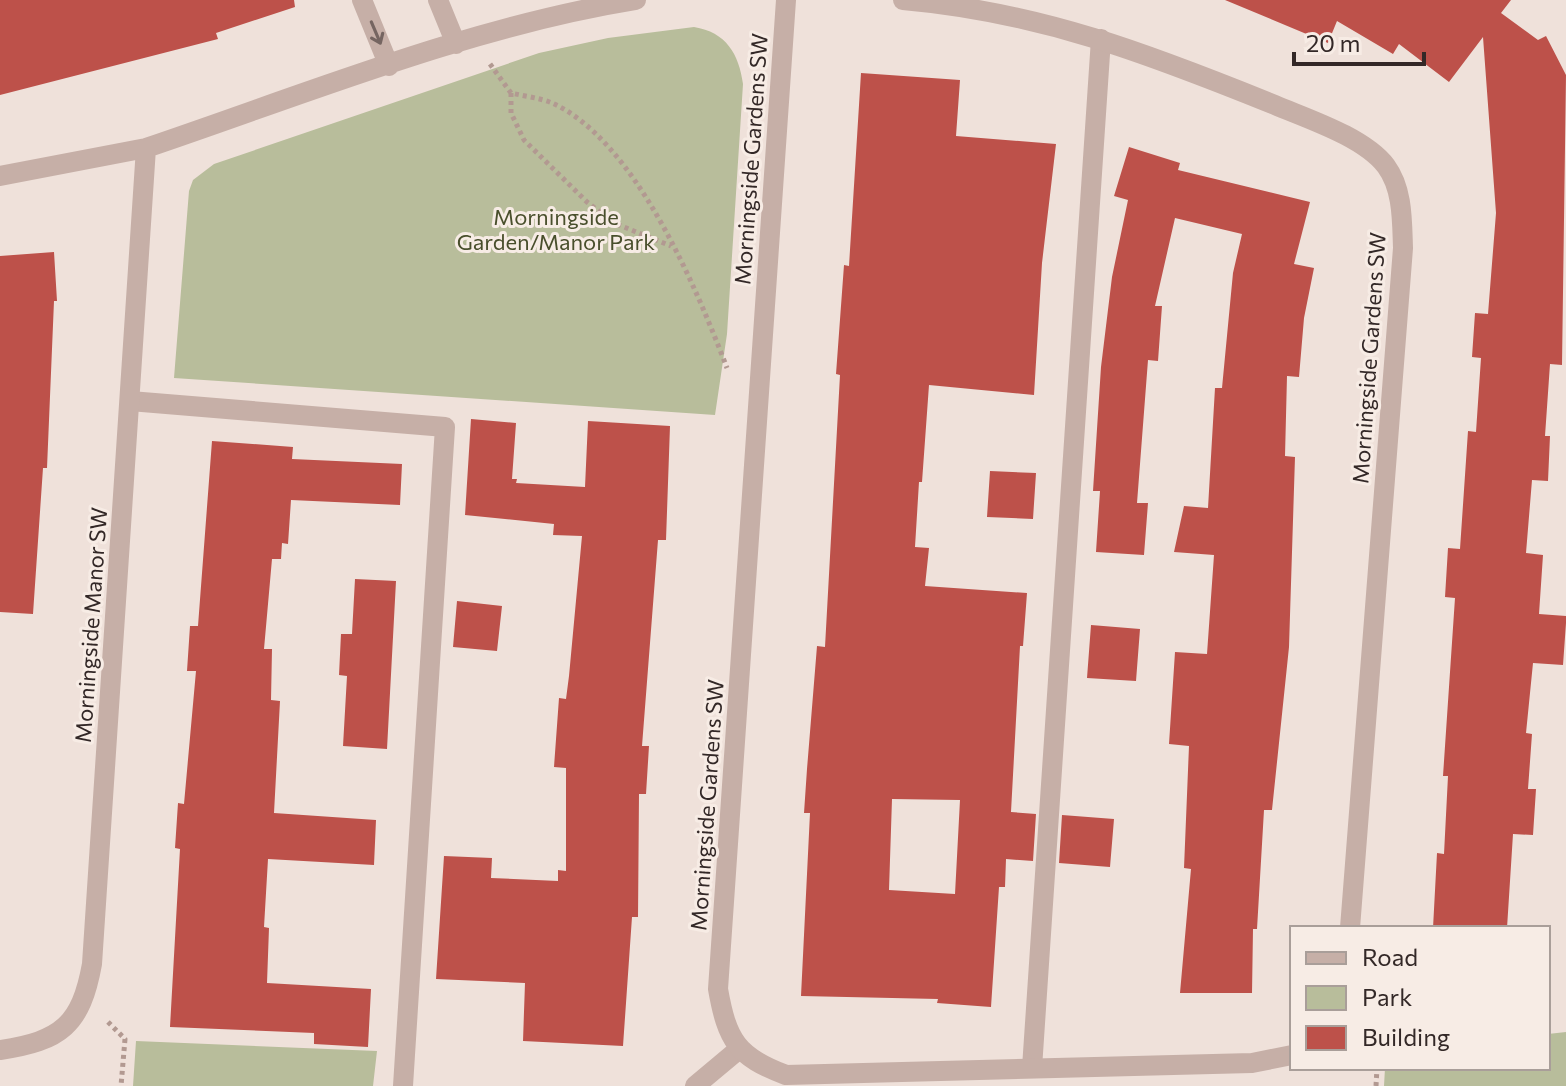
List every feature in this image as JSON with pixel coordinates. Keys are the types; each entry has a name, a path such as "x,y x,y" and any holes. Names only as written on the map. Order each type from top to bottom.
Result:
{"street":[{"path":"362,0 389,66"},
{"path":"438,0 465,42"},
{"path":"0,176 146,148 465,42 595,7 636,0"},
{"name":"Morningside Gardens SW","path":"738,1050 724,1021 718,989 786,0"},
{"name":"Morningside Gardens SW","path":"903,0 973,6 1151,55 1355,141 1386,166 1402,204 1403,248 1350,926"},
{"path":"1032,1068 1101,39"},
{"name":"Morningside Manor SW","path":"0,1050 36,1044 69,1027 86,999 92,964 146,148"},
{"path":"130,401 445,427 403,1086"},
{"path":"695,1086 738,1050 761,1066 786,1075 1252,1063 1290,1055"}],"path":[{"path":"465,42 511,93 552,103 596,134 630,173 692,279 728,372"},
{"path":"511,93 511,113 524,140 587,202 614,223 671,246"},
{"path":"86,999 125,1039 121,1086"}],"green space":[{"name":"Morningside Garden/Manor Park","path":"694,27 723,39 738,63 743,84 727,334 715,415 174,378 189,191 193,180 214,164 539,53 608,38"},
{"path":"1566,1032 1566,1086 1384,1086 1385,1070 1550,1070 1550,1034"},
{"path":"136,1041 377,1051 373,1086 133,1086"}],"building":[{"path":"0,0 294,0 295,7 216,33 218,39 0,95"},
{"path":"1225,0 1511,0 1501,13 1538,40 1546,36 1566,75 1562,365 1550,364 1545,436 1550,436 1548,481 1532,480 1526,553 1543,555 1539,614 1566,616 1566,623 1563,665 1533,663 1526,733 1532,734 1528,789 1536,789 1533,835 1513,834 1507,926 1433,926 1437,853 1444,854 1448,776 1443,776 1455,598 1445,597 1448,548 1460,549 1468,431 1476,432 1481,358 1472,357 1475,313 1488,314 1496,213 1483,37 1449,82 1399,44 1393,54 1337,21 1328,43"},
{"path":"861,73 960,80 956,136 1056,144 1042,263 1034,395 929,385 922,482 919,482 915,547 929,548 925,586 1027,593 1023,646 1020,646 1011,812 1036,814 1033,861 1006,859 1005,887 999,887 991,1007 937,1003 938,999 801,996 810,813 804,813 817,646 825,647 840,375 836,374 844,265 849,266","holes":["892,799 960,800 955,894 889,890"]},
{"path":"1129,147 1180,163 1178,170 1310,202 1294,264 1314,268 1304,318 1299,377 1287,376 1285,456 1295,457 1289,647 1272,810 1264,810 1257,929 1253,929 1252,993 1180,993 1191,869 1184,868 1189,746 1169,744 1175,652 1207,654 1214,555 1174,552 1184,506 1208,508 1215,388 1222,388 1233,273 1242,234 1175,218 1155,306 1162,306 1158,361 1148,360 1137,503 1148,503 1144,555 1096,552 1100,491 1093,491 1101,367 1112,277 1128,200 1114,196"},
{"path":"54,252 57,301 54,301 47,468 43,468 33,614 0,612 0,256"},
{"path":"471,419 516,423 512,479 517,479 516,483 585,487 588,421 670,426 666,540 658,540 642,746 649,746 646,794 639,794 638,917 632,917 623,1046 523,1041 525,983 436,979 444,856 492,858 491,878 558,881 558,870 566,871 566,768 554,767 559,698 566,699 569,676 582,536 553,535 554,524 465,515"},
{"path":"212,441 293,447 292,459 402,464 400,505 291,500 288,544 282,543 281,559 272,559 264,649 272,649 271,700 280,701 274,813 376,820 374,865 268,859 264,927 269,928 267,983 371,989 368,1047 314,1044 314,1033 170,1027 180,849 175,848 178,803 184,804 196,671 187,671 190,626 198,626"},
{"path":"990,471 1036,473 1033,519 987,517"},
{"path":"355,579 396,581 387,749 343,746 347,676 339,675 341,634 352,634"},
{"path":"457,601 502,606 497,651 453,647"},
{"path":"1091,625 1140,629 1136,681 1087,678"},
{"path":"1062,815 1114,819 1110,867 1059,863"}]}
